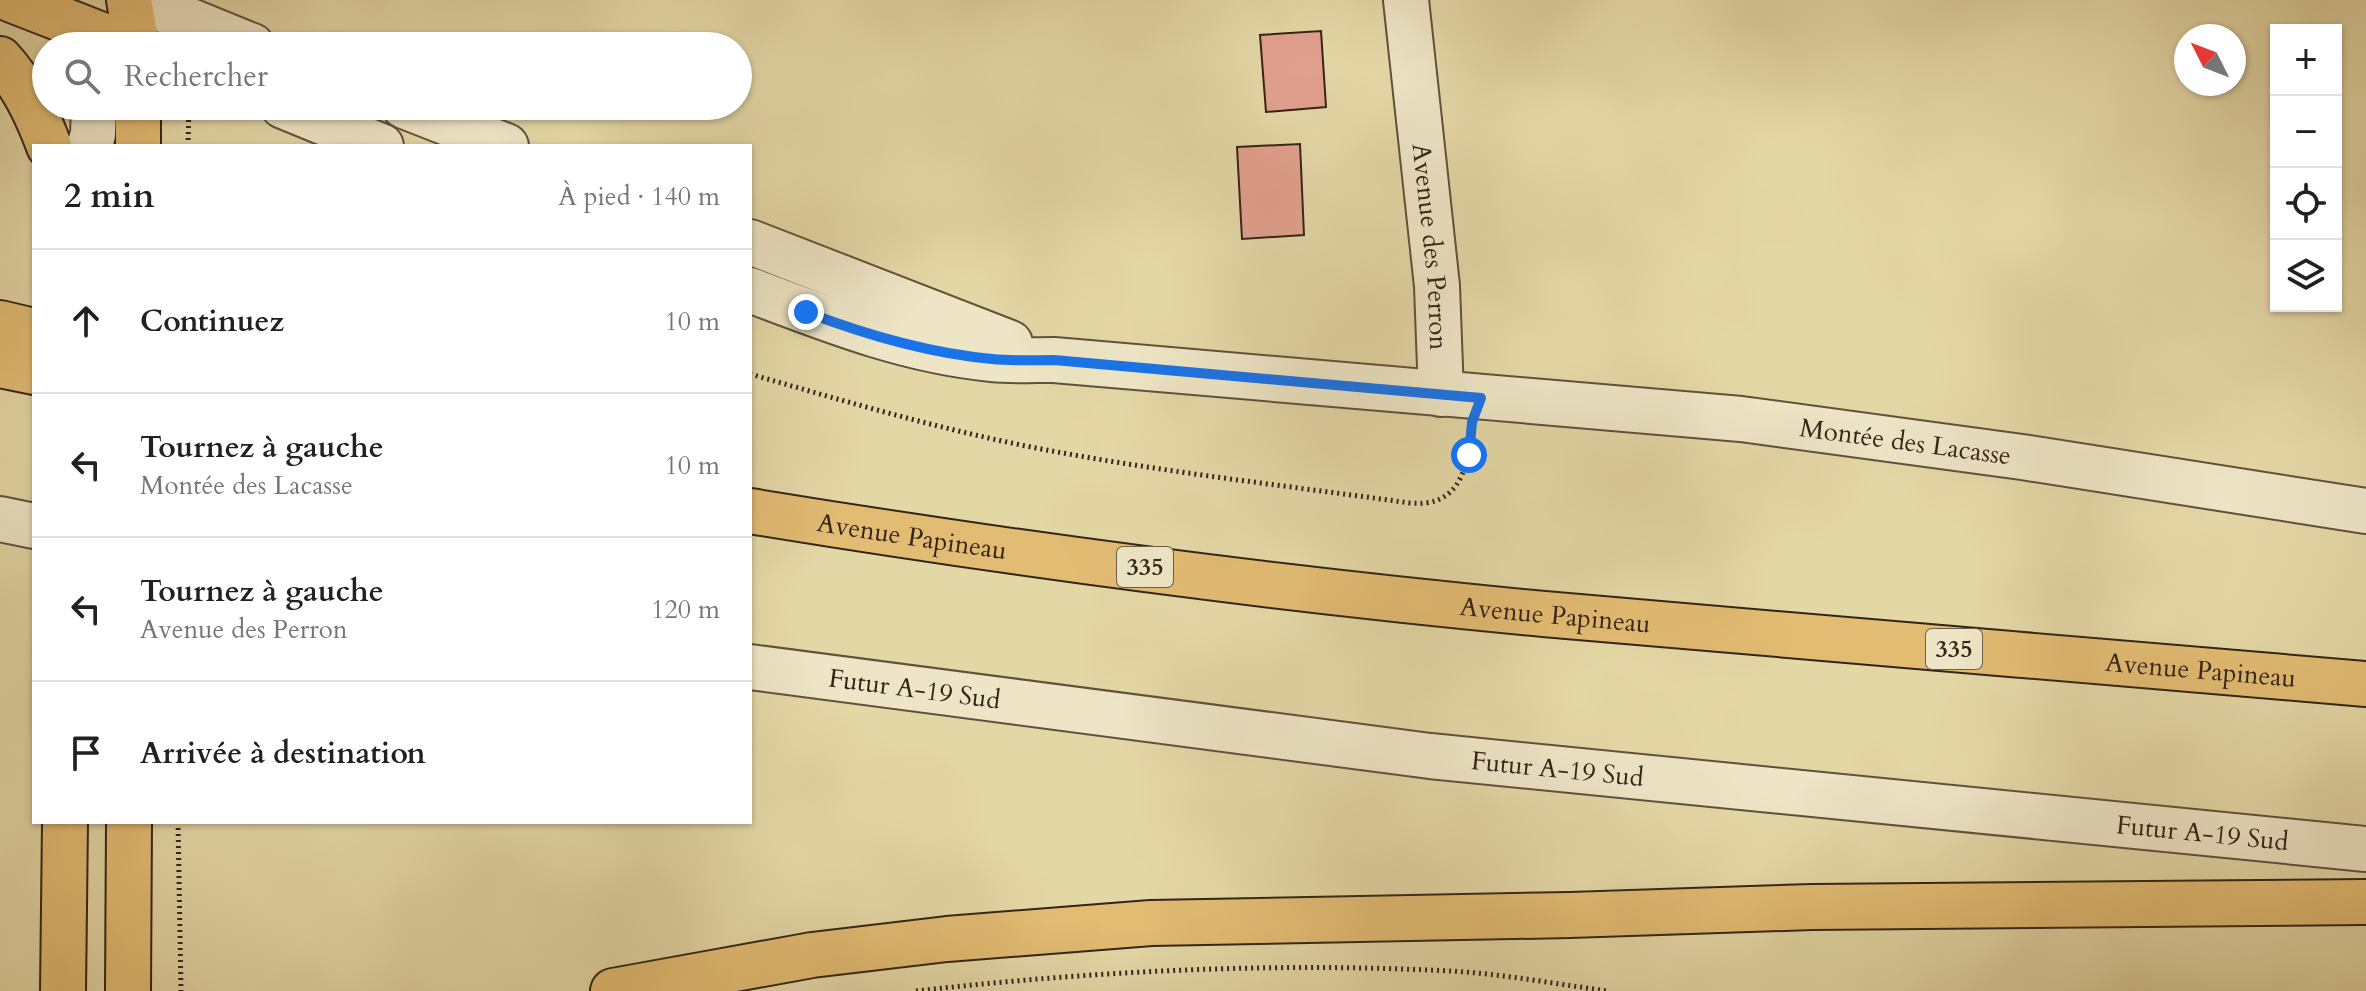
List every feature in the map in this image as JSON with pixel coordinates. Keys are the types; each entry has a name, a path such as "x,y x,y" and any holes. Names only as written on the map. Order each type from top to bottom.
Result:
{"main road":[{"path":"12,0 121,29"},
{"path":"0,59 12,71 32,106"},
{"path":"38,120 48,144"},
{"path":"138,120 138,144"},
{"path":"0,323 32,331"},
{"path":"0,365 32,372"},
{"name":"Avenue Papineau","path":"752,511 931,540 1249,581 1541,613 2366,684"},
{"path":"63,991 65,824"},
{"path":"128,991 129,824"},
{"path":"613,991 812,955 962,937 1151,923 1570,915 1762,907 2366,902"}],"street":[{"path":"139,0 218,32"},
{"name":"Avenue des Perron","path":"1406,0 1437,286 1461,396"},
{"path":"90,144 94,120"},
{"path":"317,120 376,144"},
{"path":"440,120 501,144"},
{"path":"752,243 1054,360"},
{"path":"752,291 852,330 927,348 993,359 1054,360 1461,396"},
{"name":"Montée des Lacasse","path":"1461,396 1741,419 2022,457 2366,511"},
{"path":"0,519 32,526"},
{"name":"Futur A-19 Sud","path":"752,667 1430,756 2366,849"}],"path":[{"path":"188,144 189,120"},
{"path":"752,375 940,427 1028,446 1155,468 1424,504 1436,501 1458,485 1465,471 1472,422 1461,396"},
{"path":"178,824 181,991"},
{"path":"916,991 1080,975 1271,967 1454,971 1608,991"}],"building":[{"path":"1321,31 1326,107 1266,112 1260,35"},
{"path":"1300,144 1304,235 1242,239 1237,147"}],"route":[{"path":"806,312 852,330 927,348 993,359 1054,360 1481,398 1472,422 1469,455"}]}
